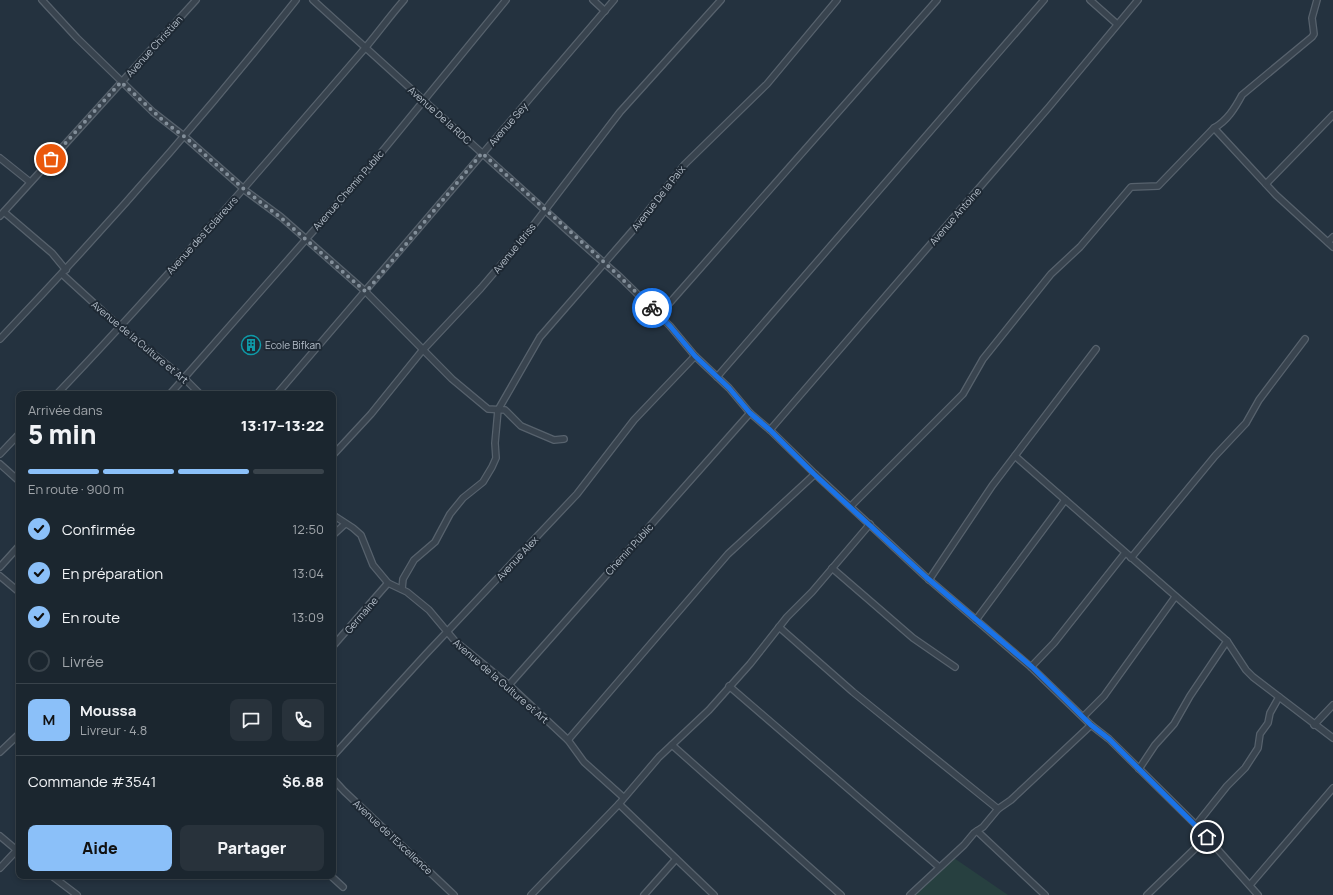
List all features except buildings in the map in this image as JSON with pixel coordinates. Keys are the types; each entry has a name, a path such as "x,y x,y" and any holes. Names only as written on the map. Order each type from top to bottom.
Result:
{"street":[{"path":"42,0 121,82 162,120 185,137 243,189 280,217 366,292 424,349 438,366 488,409 505,410 520,426 554,440 564,439"},
{"name":"Avenue Christian","path":"2,214 196,0"},
{"path":"0,339 64,272 185,137 296,0"},
{"name":"Avenue De la RDC","path":"313,0 604,263 659,315 695,356 729,388 750,413 770,430 814,474 851,506 929,580 1032,667 1084,716 1091,725 1109,739 1196,825 1258,895"},
{"name":"Avenue des Eclaireurs","path":"60,391 120,327 243,189 365,48 404,0"},
{"name":"Avenue Chemin Public","path":"173,391 367,170 506,0"},
{"path":"593,0 605,10"},
{"name":"Avenue Sey","path":"280,391 366,292 482,153 614,0"},
{"name":"Avenue Idriss","path":"336,452 371,414 424,349 481,288 522,239 620,112 721,0"},
{"name":"Avenue De la Paix","path":"498,410 540,337 604,263 685,164 767,84 837,0"},
{"path":"659,315 937,0"},
{"path":"717,377 1044,0"},
{"path":"1090,0 1116,24"},
{"name":"Avenue Antoine","path":"770,430 1049,107 1116,24 1138,0"},
{"path":"851,506 958,400 978,372 983,359 1051,274 1080,247 1131,187 1158,186 1214,128 1222,123 1226,116 1236,108 1242,95 1313,36 1312,18 1316,0"},
{"path":"1266,184 1333,115"},
{"path":"1214,128 1266,184 1333,247"},
{"path":"0,158 30,182"},
{"name":"Avenue de la Culture et Art","path":"2,214 52,253 64,272 120,327 185,379 197,391"},
{"path":"1328,242 1333,237"},
{"path":"1131,558 1215,456 1246,423 1259,400 1305,339"},
{"path":"929,580 992,486 1096,350"},
{"name":"Avenue Alex","path":"336,753 577,494 639,414 695,356"},
{"path":"402,589 402,579 414,560 435,542 450,514 463,498 483,482 492,467 496,458 495,443 498,410"},
{"name":"Chemin Public","path":"509,685 750,413"},
{"path":"0,454 16,437"},
{"path":"1015,456 1227,641 1246,670 1278,697 1333,738"},
{"path":"0,464 16,478"},
{"path":"568,740 728,554 814,474"},
{"path":"976,620 1065,500"},
{"name":"Avenue de la Culture et Art","path":"336,517 361,535 373,565 388,583 402,589 429,610 454,641 509,685 568,740 584,762 623,797"},
{"path":"336,532 345,524"},
{"path":"532,895 618,804 659,757 709,710 750,664 779,627 870,524"},
{"path":"0,567 16,549"},
{"path":"1032,667 1054,643 1125,553"},
{"path":"832,568 913,638 955,667"},
{"path":"0,576 16,589"},
{"name":"Germaine","path":"336,643 388,583"},
{"path":"1084,716 1104,696 1175,597"},
{"path":"779,627 854,692 998,809"},
{"path":"1139,769 1145,758 1174,724 1190,696 1227,641"},
{"path":"729,686 939,867"},
{"path":"1196,825 1227,786 1245,768 1258,748 1260,734 1268,723 1270,713 1278,697"},
{"path":"1314,725 1333,705"},
{"path":"910,895 998,809 1011,800 1091,725"},
{"path":"0,752 16,737"},
{"path":"672,745 841,895"},
{"name":"Avenue de l'Excellence","path":"336,782 344,791 454,895"},
{"path":"1250,885 1333,788"},
{"path":"618,804 714,895"},
{"path":"977,831 1045,895"},
{"path":"0,836 16,850"},
{"path":"1147,895 1207,837"},
{"path":"0,868 16,854"},
{"path":"644,895 676,859"},
{"path":"56,879 77,895"},
{"path":"334,879 343,887"}],"green space":[{"path":"951,856 1008,895 907,895"}],"way so far":[{"path":"51,159 121,82 153,112 185,137 214,165 280,217 366,292 482,153 568,232 620,276 652,308"}],"place":[{"name":"Ecole Bifkan","path":"251,345"}],"route":[{"path":"652,308 670,326 695,356 729,388 750,413 770,430 814,474 851,506 929,580 1032,667 1084,716 1091,725 1109,739 1207,837"}]}
